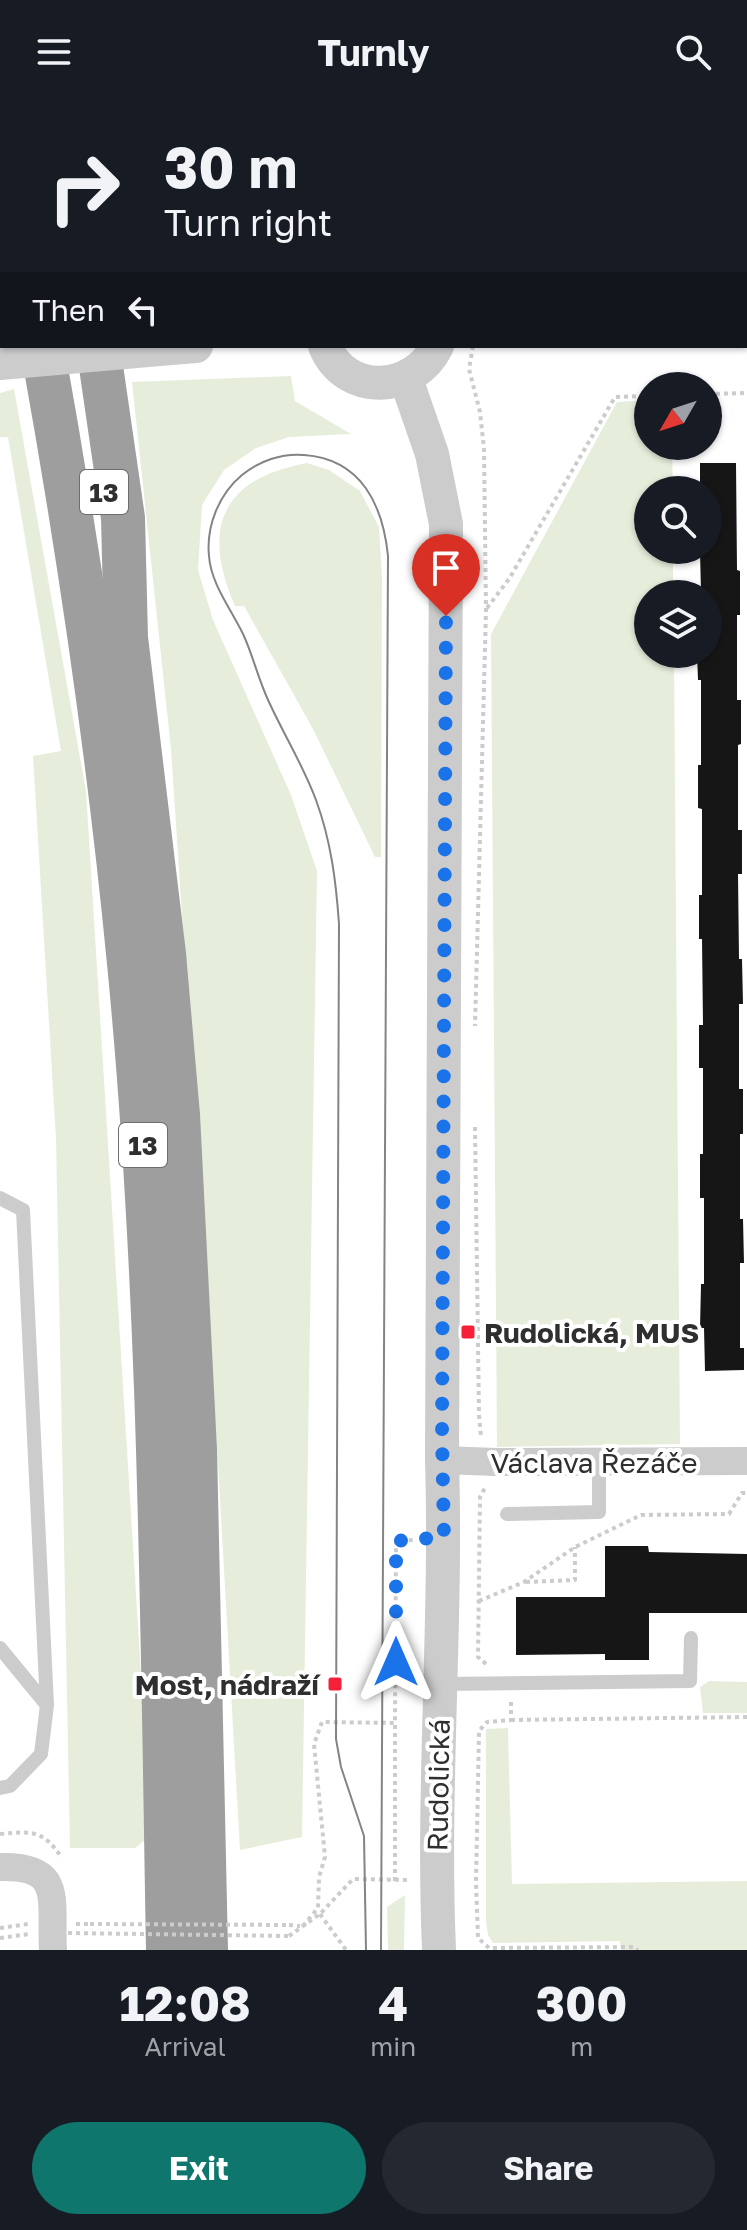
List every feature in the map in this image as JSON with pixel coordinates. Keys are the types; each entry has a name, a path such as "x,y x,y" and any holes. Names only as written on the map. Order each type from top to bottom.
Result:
{"highway":[{"path":"23,348 52,500 108,637"},
{"name":"13","path":"42,348 108,637 164,954 179,1130 195,1449 206,1950"},
{"name":"13","path":"79,348 108,637 150,1260 159,1506 168,1950"},
{"path":"98,348 123,518 108,637"}],"street":[{"path":"0,363 171,348"},
{"path":"326,348 339,367 353,377 370,383 388,384 406,379 420,370 436,348"},
{"name":"Rudolická","path":"406,379 432,454 446,524 444,1537 436,1878 439,1950"},
{"name":"Václava Řezáče","path":"442,1460 747,1461"},
{"path":"0,1867 36,1870 48,1881 54,1939"}],"lane":[{"path":"0,1198 23,1210 47,1705 41,1754 10,1786 0,1788"},
{"path":"507,1514 599,1512 599,1462"},
{"path":"441,1684 690,1681 691,1638"},
{"path":"0,1648 47,1705"}],"path":[{"path":"473,348 469,369 480,412 484,449 486,610 475,1039"},
{"path":"722,394 747,393"},
{"path":"486,610 509,579 615,397 634,396"},
{"path":"475,1118 479,1415"},
{"path":"489,1667 478,1657 480,1497 487,1484 498,1480 496,1462"},
{"path":"479,1601 524,1582 575,1547 641,1515 729,1514 742,1493 747,1493"},
{"path":"395,1881 396,1541 480,1537"},
{"path":"524,1582 575,1580 575,1547"},
{"path":"511,1702 511,1720"},
{"path":"638,1950 634,1947 513,1950 489,1948 478,1938 479,1731 487,1722 511,1720 747,1717"},
{"path":"303,1926 318,1908 319,1877 325,1857 314,1744 322,1722 395,1723"},
{"path":"0,1938 289,1936 320,1914 353,1879 372,1880"},
{"path":"320,1914 346,1950"},
{"path":"0,1928 39,1924"},
{"path":"90,1924 303,1926"}],"green space":[{"path":"291,376 295,401 351,434 289,437 256,448 224,470 202,505 198,570 213,620 291,795 317,871 302,1837 240,1850 171,749 132,382"},
{"path":"14,389 86,791 151,1835 135,1848 70,1848 56,1139 33,756 61,751 8,437 0,437 0,393"},
{"path":"634,401 634,460 672,460 673,476 634,476 634,564 673,564 673,580 634,580 634,668 674,668 680,1444 497,1447 491,634 617,402"},
{"path":"307,463 329,470 360,491 379,527 382,577 381,857 375,857 313,729 244,606 235,606 220,553 220,531 226,511 237,495 255,481"},
{"path":"709,1681 747,1682 747,1713 703,1713 700,1687"},
{"path":"508,1728 512,1884 747,1881 747,1950 621,1950 620,1941 493,1943 486,1922 486,1729"},
{"path":"405,1895 404,1950 388,1950 387,1907"}],"building":[{"path":"700,463 736,463 737,570 740,571 737,700 741,700 738,830 742,830 742,874 738,874 739,959 742,959 743,1004 739,1004 739,1089 743,1089 740,1219 743,1219 744,1263 740,1263 740,1348 744,1348 744,1370 705,1371 704,1328 700,1328 701,1284 704,1284 704,1198 700,1198 700,1154 703,1154 703,1068 699,1068 699,1025 703,1025 702,939 699,939 702,809 698,808 701,680 698,680 698,668 722,668 722,580 701,580 700,564 722,564 722,476 700,476"},
{"path":"605,1546 648,1546 649,1552 747,1554 747,1613 649,1613 649,1660 605,1660 605,1654 516,1655 516,1597 605,1597"}],"tram line":[{"path":"366,1950 364,1836 341,1767 336,1739 339,924 336,892 329,846 316,800 265,693 243,634 217,586 209,556 212,522 227,491 249,470 263,462 296,455 324,458 341,465 366,488 381,520 388,556 381,1950"}],"place":[{"name":"Rudolická, MUS","path":"468,1332"},
{"name":"Most, nádraží","path":"335,1684"}],"route":[{"path":"396,1662 396,1541 444,1537 442,1221 446,616"}]}
